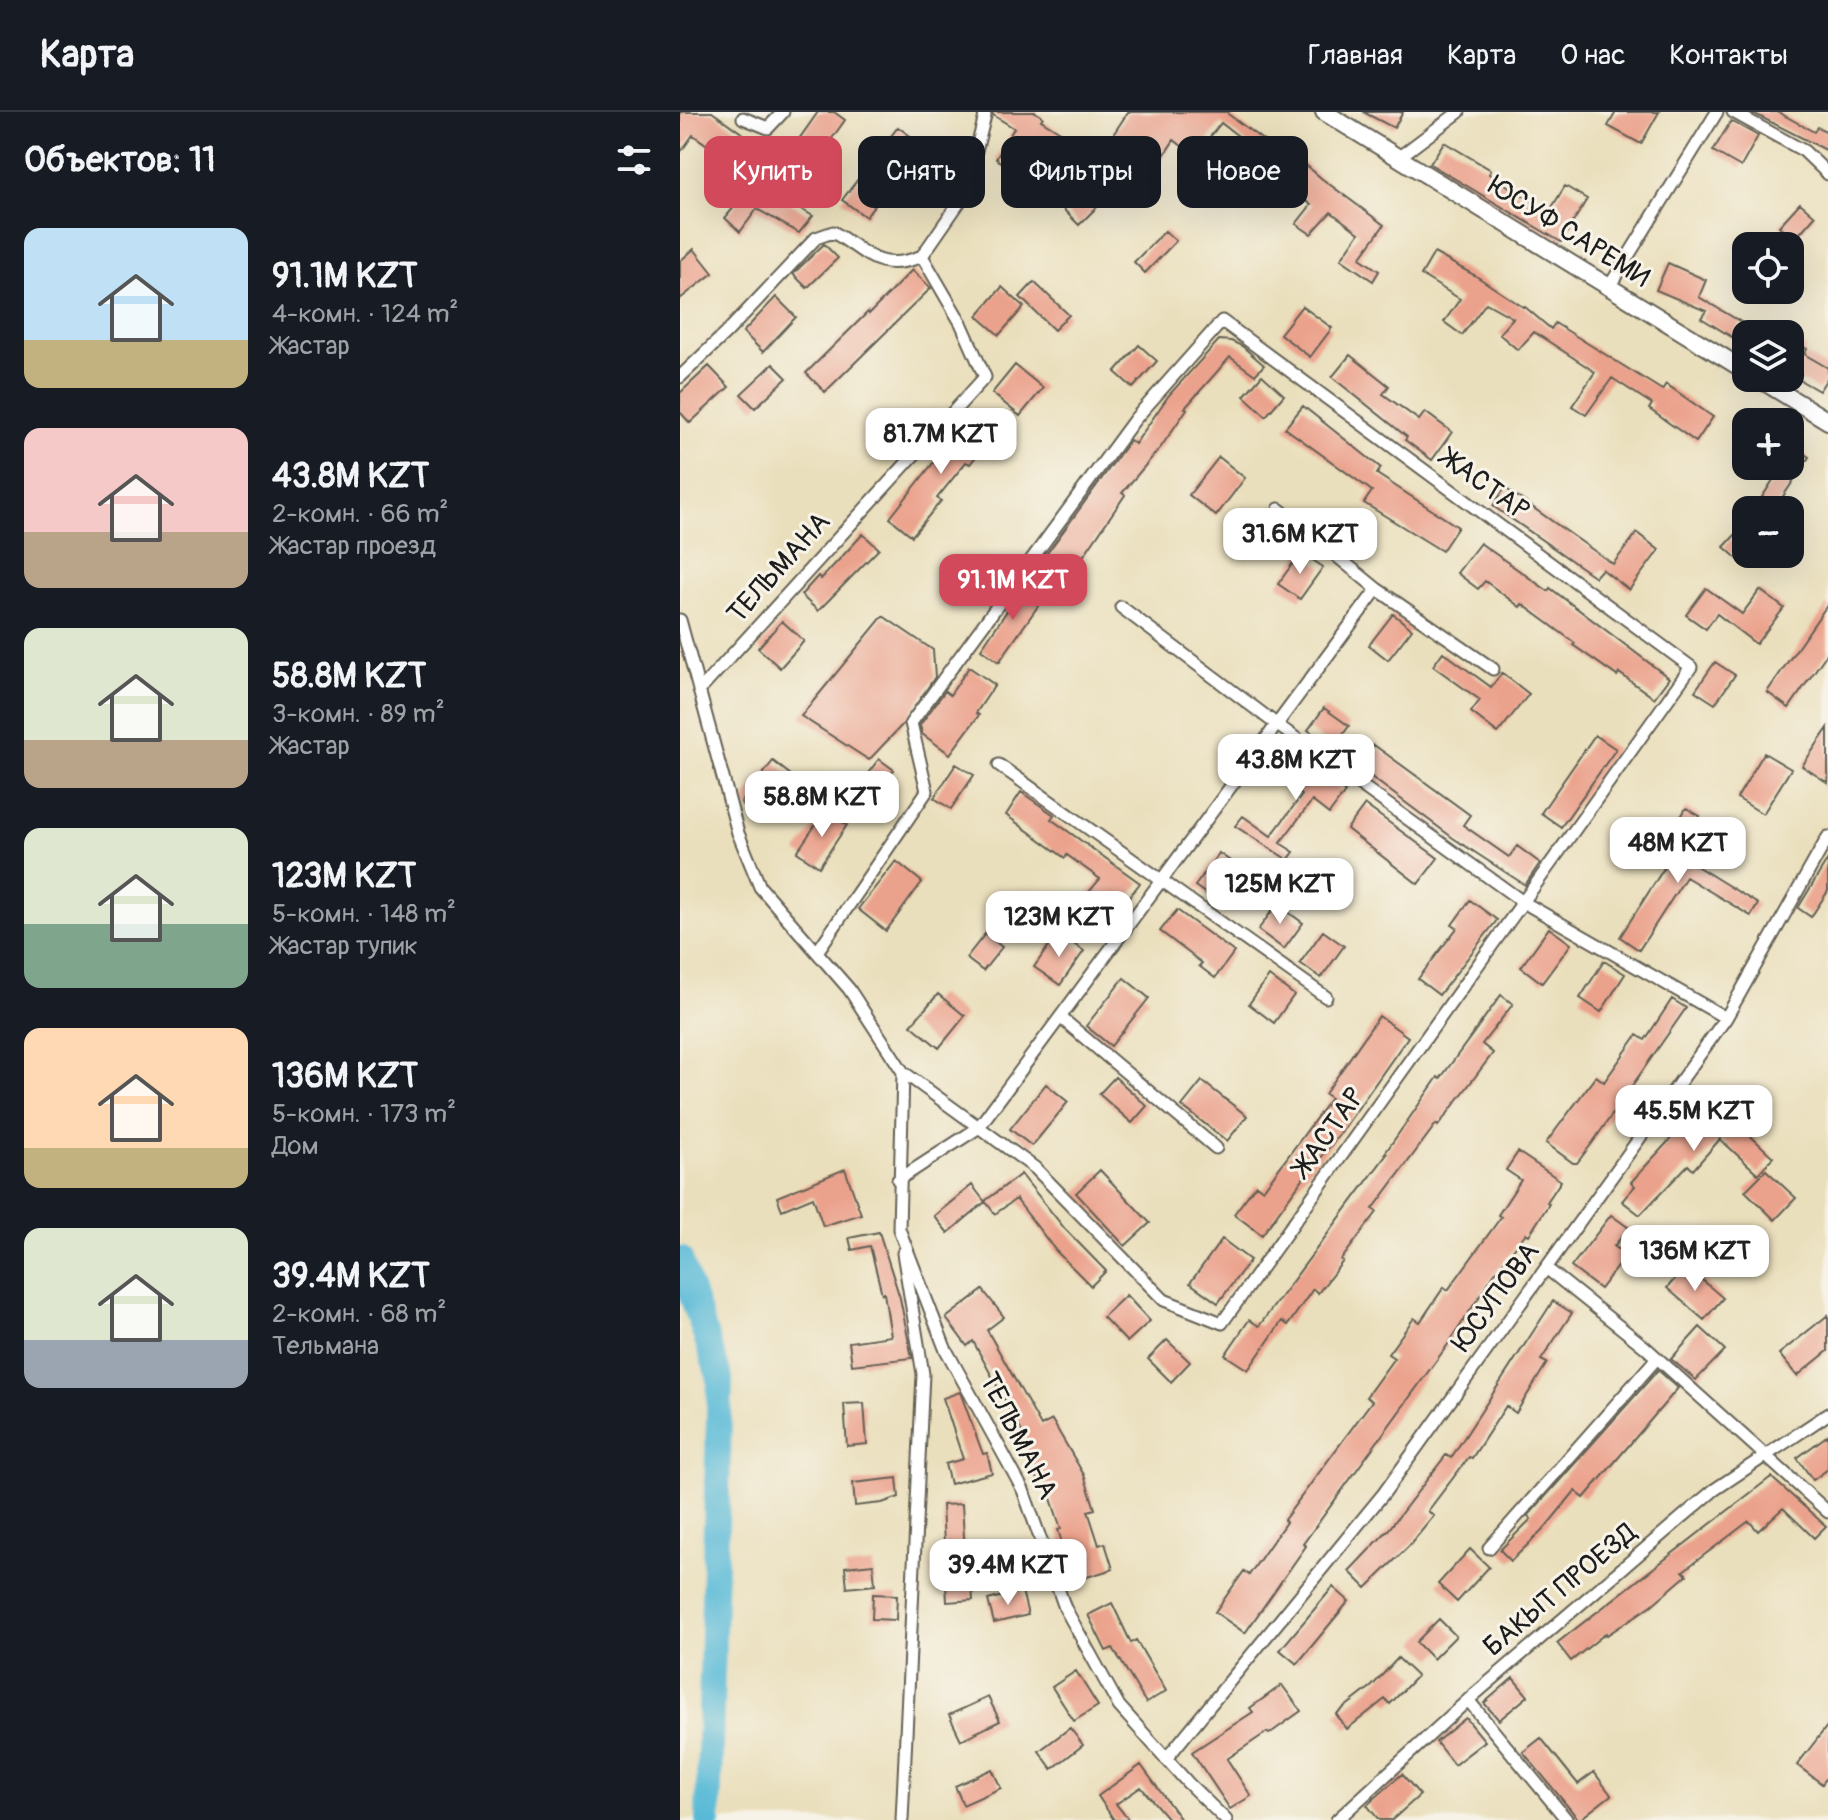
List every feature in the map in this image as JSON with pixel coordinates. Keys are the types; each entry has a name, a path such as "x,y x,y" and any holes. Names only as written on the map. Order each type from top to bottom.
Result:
{"main road":[{"name":"ЮСУФ САРЕМИ","path":"1324,112 1732,362"},
{"path":"1781,392 1828,421"}],"street":[{"path":"743,118 768,128 783,112"},
{"path":"680,377 816,238 833,232 873,260 889,264 905,263 922,256 965,194 985,116 983,112"},
{"path":"1398,158 1459,112"},
{"path":"1609,287 1717,112"},
{"path":"1733,112 1804,151 1828,174"},
{"name":"ТЕЛЬМАНА","path":"699,691 985,377 961,323 922,256"},
{"name":"ЖАСТАР","path":"817,952 927,791 911,723 1135,419 1222,321 1691,667 1222,1323 1164,1300 1035,1168 978,1128"},
{"path":"1279,509 1377,589 1493,669"},
{"path":"898,1180 978,1128 1377,589"},
{"path":"1121,607 1276,724 1523,902 1726,1018"},
{"path":"680,620 738,833 760,887 849,989 903,1072 978,1128"},
{"path":"999,765 1326,997"},
{"name":"ЮСУПОВА","path":"1166,1759 1384,1493 1726,1018 1828,837"},
{"path":"1060,1017 1216,1148"},
{"name":"ТЕЛЬМАНА","path":"903,1072 899,1229 945,1348 1023,1490 1065,1608 1119,1706 1226,1820"},
{"path":"899,1229 923,1374 902,1820"},
{"path":"1546,1268 1657,1358 1828,1512"},
{"path":"1489,1548 1657,1358"},
{"name":"БАКЫТ ПРОЕЗД","path":"1337,1820 1468,1700 1714,1490 1828,1414"},
{"path":"1468,1700 1567,1820"}],"building":[{"path":"680,112 712,112 746,136 704,136 704,143 693,135 680,153"},
{"path":"818,112 834,112 845,120 834,136 801,136"},
{"path":"992,112 1035,112 1043,117 1041,120 1067,136 1009,136 1014,128"},
{"path":"1128,112 1229,112 1257,136 1238,136 1221,123 1211,136 1177,136 1177,142 1174,140 1161,160 1161,136 1112,136"},
{"path":"1363,112 1403,112 1394,128"},
{"path":"1616,112 1659,112 1641,144 1608,126"},
{"path":"1751,112 1778,112 1814,132 1817,127 1828,132 1828,151"},
{"path":"1731,121 1758,136 1741,167 1713,151"},
{"path":"898,127 910,136 891,136"},
{"path":"1444,142 1491,170 1489,174 1549,212 1565,186 1587,199 1561,242 1430,164"},
{"path":"1308,167 1384,225 1360,258 1379,271 1373,281 1341,259 1359,233 1331,212 1311,234 1296,224 1311,205 1308,202"},
{"path":"858,179 858,208 872,208 866,217 842,200"},
{"path":"1800,203 1815,216 1801,232 1785,232 1779,226"},
{"path":"733,208 799,208 813,216 799,233 757,209 740,232 725,218"},
{"path":"1062,208 1096,208 1079,225"},
{"path":"1165,231 1176,241 1145,273 1134,262"},
{"path":"824,244 838,258 807,288 793,274"},
{"path":"694,249 713,273 680,299 680,261"},
{"path":"1434,253 1524,306 1551,329 1555,323 1662,390 1666,384 1713,417 1696,442 1649,409 1652,404 1612,378 1586,415 1572,406 1595,372 1534,332 1518,350 1499,334 1513,318 1486,303 1462,335 1444,322 1460,299 1421,275"},
{"path":"1668,263 1706,280 1699,297 1738,320 1732,320 1732,337 1701,318 1706,311 1656,290"},
{"path":"912,270 931,288 825,392 806,373"},
{"path":"1034,282 1069,315 1054,330 1020,297"},
{"path":"1002,287 1024,307 999,335 977,316"},
{"path":"776,297 796,317 763,352 743,332"},
{"path":"1302,306 1332,328 1310,357 1280,334"},
{"path":"1219,340 1242,346 1264,365 1255,375 1230,357 1185,408 1161,447 1122,493 1125,495 1067,580 1040,563 1130,440 1135,444 1169,395"},
{"path":"1139,345 1157,361 1133,388 1115,372"},
{"path":"1804,354 1828,368 1828,377 1819,391 1804,382"},
{"path":"1350,355 1389,386 1383,394 1419,420 1425,412 1452,432 1432,460 1332,377"},
{"path":"773,364 787,378 755,408 741,394"},
{"path":"1015,365 1043,388 1020,416 992,393"},
{"path":"709,366 729,387 690,423 680,412 680,393"},
{"path":"1262,375 1284,395 1266,416 1244,396"},
{"path":"1303,406 1381,468 1377,474 1458,527 1442,551 1364,503 1372,491 1285,428"},
{"path":"970,416 993,435 937,498 941,501 912,536 890,518"},
{"path":"1219,457 1245,478 1216,516 1189,495"},
{"path":"1773,480 1794,480 1783,496 1763,496"},
{"path":"1505,488 1613,564 1637,533 1659,550 1629,590 1602,569 1595,577 1493,506"},
{"path":"863,534 879,549 818,611 801,595 818,576 821,579"},
{"path":"1732,538 1732,554 1724,547"},
{"path":"1480,543 1548,591 1550,588 1669,678 1654,698 1573,645 1575,643 1522,604 1520,607 1485,581 1478,589 1457,573"},
{"path":"1301,552 1323,567 1300,599 1278,584"},
{"path":"1026,583 1045,596 999,662 981,649"},
{"path":"1706,588 1742,614 1760,590 1784,608 1756,644 1717,614 1706,629 1686,615"},
{"path":"1828,604 1828,652 1789,708 1767,692"},
{"path":"1393,614 1412,629 1388,660 1369,645"},
{"path":"883,616 933,650 935,677 903,724 869,760 801,716"},
{"path":"782,621 804,641 780,668 758,648"},
{"path":"1443,652 1491,687 1502,673 1529,694 1498,733 1471,712 1480,700 1433,666"},
{"path":"1715,662 1735,675 1715,704 1695,691"},
{"path":"969,667 995,685 976,713 979,715 950,754 922,734 920,725 945,691 950,695"},
{"path":"1324,708 1349,726 1333,748 1308,730"},
{"path":"1828,728 1828,783 1802,766"},
{"path":"1595,735 1616,749 1561,827 1541,813"},
{"path":"1374,745 1470,815 1463,825 1509,857 1517,846 1540,863 1525,885 1453,838 1358,767"},
{"path":"1290,753 1345,792 1329,814 1312,801 1280,843 1294,852 1288,860 1235,826 1243,816 1271,836 1302,795 1274,777"},
{"path":"1764,753 1791,769 1763,814 1737,798"},
{"path":"879,759 894,770 877,792 862,781"},
{"path":"773,761 792,776 760,817 741,803"},
{"path":"956,764 974,775 951,809 934,798"},
{"path":"1021,792 1054,815 1051,819 1140,883 1116,914 1088,893 1100,879 1006,815"},
{"path":"1365,805 1438,858 1418,884 1347,829"},
{"path":"1686,808 1700,816 1677,854 1758,904 1751,916 1686,877 1639,950 1620,937 1666,865 1657,859"},
{"path":"825,811 847,825 819,867 797,852"},
{"path":"1219,853 1240,868 1216,901 1195,886"},
{"path":"1828,859 1828,891 1811,917 1798,908"},
{"path":"896,861 922,882 886,931 858,909"},
{"path":"1470,900 1497,920 1439,995 1418,979 1457,928 1452,925"},
{"path":"1277,904 1303,923 1284,949 1258,930"},
{"path":"1177,910 1234,952 1215,978 1199,966 1202,963 1160,931"},
{"path":"1549,928 1571,944 1542,983 1521,967"},
{"path":"1323,931 1344,946 1321,978 1300,963"},
{"path":"1058,933 1084,951 1060,985 1034,967"},
{"path":"985,934 1002,947 983,971 966,958"},
{"path":"1604,961 1625,974 1601,1012 1580,998"},
{"path":"1269,976 1294,995 1274,1023 1249,1004"},
{"path":"1124,978 1149,998 1111,1046 1086,1026"},
{"path":"938,994 965,1016 939,1048 911,1025"},
{"path":"1501,995 1513,1004 1482,1044 1493,1053 1373,1209 1377,1212 1343,1261 1318,1293 1313,1289 1288,1325 1282,1321 1248,1370 1225,1355 1249,1320 1259,1326 1387,1154 1438,1077 1440,1079"},
{"path":"1672,999 1686,1008 1593,1142 1577,1163 1573,1163 1546,1143 1596,1076 1604,1082 1637,1035 1645,1040"},
{"path":"1379,1016 1408,1037 1342,1131 1318,1158 1262,1235 1234,1214 1256,1185 1263,1190 1331,1098 1325,1094"},
{"path":"1115,1077 1147,1106 1132,1123 1099,1094"},
{"path":"1202,1081 1247,1116 1227,1141 1182,1106"},
{"path":"1046,1084 1068,1102 1032,1146 1010,1129"},
{"path":"1709,1097 1773,1157 1758,1174 1720,1139 1693,1170 1688,1165 1640,1215 1622,1201 1635,1186 1631,1182"},
{"path":"1518,1152 1561,1181 1547,1202 1549,1204 1529,1235 1526,1233 1494,1274 1449,1343 1303,1544 1306,1546 1245,1633 1215,1612 1244,1571 1249,1575 1286,1522 1284,1520 1372,1401 1366,1397 1394,1358 1388,1354 1414,1318 1420,1322 1444,1287 1448,1290 1501,1217 1498,1215 1521,1180 1506,1170"},
{"path":"845,1169 861,1214 823,1226 813,1197 782,1210 777,1197"},
{"path":"1100,1170 1150,1223 1125,1246 1076,1193"},
{"path":"1766,1170 1796,1198 1775,1220 1745,1191"},
{"path":"1021,1174 1065,1229 1106,1271 1091,1286 1056,1251 1016,1199 995,1214 985,1201"},
{"path":"972,1185 985,1202 948,1233 934,1216"},
{"path":"1611,1215 1629,1228 1614,1246 1626,1255 1600,1289 1571,1267"},
{"path":"879,1232 900,1298 912,1358 852,1365 849,1342 891,1336 884,1293 870,1246 852,1250 849,1238"},
{"path":"1222,1239 1250,1260 1218,1303 1190,1283"},
{"path":"1686,1266 1723,1298 1704,1320 1667,1288"},
{"path":"983,1290 1004,1317 987,1330 1041,1426 1052,1420 1084,1475 1095,1509 1088,1511 1099,1545 1105,1543 1113,1569 1074,1581 1044,1477 1039,1481 1016,1441 1024,1436 973,1341 967,1346 946,1318"},
{"path":"1126,1295 1150,1321 1127,1342 1103,1317"},
{"path":"1553,1301 1572,1313 1541,1360 1547,1363 1516,1413 1506,1406 1472,1458 1469,1457 1428,1511 1434,1516 1409,1546 1366,1588 1349,1571 1389,1529 1446,1455 1451,1458"},
{"path":"1828,1315 1828,1351 1797,1376 1779,1354"},
{"path":"1700,1327 1725,1350 1696,1380 1671,1359"},
{"path":"1167,1340 1190,1362 1171,1382 1148,1359"},
{"path":"1658,1370 1678,1388 1584,1498 1575,1491 1544,1529 1511,1561 1500,1550 1531,1519 1528,1516"},
{"path":"960,1392 983,1454 987,1453 992,1473 950,1484 945,1464 963,1459 943,1398"},
{"path":"864,1403 867,1444 847,1446 844,1404"},
{"path":"1828,1435 1828,1469 1813,1480 1797,1458"},
{"path":"1771,1477 1826,1526 1814,1538 1783,1508 1758,1531 1749,1521 1683,1571 1687,1575 1652,1605 1606,1633 1571,1661 1557,1643"},
{"path":"897,1478 899,1497 882,1503 855,1506 853,1483"},
{"path":"962,1504 965,1554 969,1554 973,1600 947,1602 942,1505"},
{"path":"1470,1549 1489,1567 1457,1602 1438,1584"},
{"path":"873,1564 875,1585 847,1588 845,1567"},
{"path":"1333,1587 1349,1601 1297,1664 1280,1650"},
{"path":"1022,1591 1028,1615 994,1623 988,1600"},
{"path":"873,1594 897,1595 896,1620 872,1619"},
{"path":"1112,1603 1131,1643 1136,1640 1166,1691 1146,1703 1113,1648 1106,1651 1088,1615"},
{"path":"1439,1619 1456,1636 1433,1659 1416,1642"},
{"path":"1398,1658 1417,1676 1390,1704 1385,1699 1347,1729 1336,1714 1372,1686"},
{"path":"1076,1671 1098,1706 1074,1721 1052,1687"},
{"path":"1513,1678 1528,1696 1499,1720 1484,1703"},
{"path":"1282,1685 1301,1711 1227,1759 1251,1796 1230,1809 1192,1752 1253,1712 1250,1708"},
{"path":"988,1697 1000,1721 961,1740 949,1715"},
{"path":"1466,1718 1485,1741 1454,1765 1436,1742"},
{"path":"1828,1725 1828,1776 1822,1784 1797,1765"},
{"path":"1070,1728 1083,1745 1052,1769 1039,1751"},
{"path":"1541,1738 1578,1784 1594,1772 1611,1795 1579,1820 1523,1752"},
{"path":"1141,1765 1181,1820 1169,1820 1141,1787 1116,1804 1129,1820 1114,1820 1098,1796"},
{"path":"992,1769 1001,1788 963,1805 955,1786"},
{"path":"1402,1774 1420,1795 1392,1820 1379,1820 1367,1805"}],"waterway":[{"path":"680,1259 720,1379 708,1820"}]}
